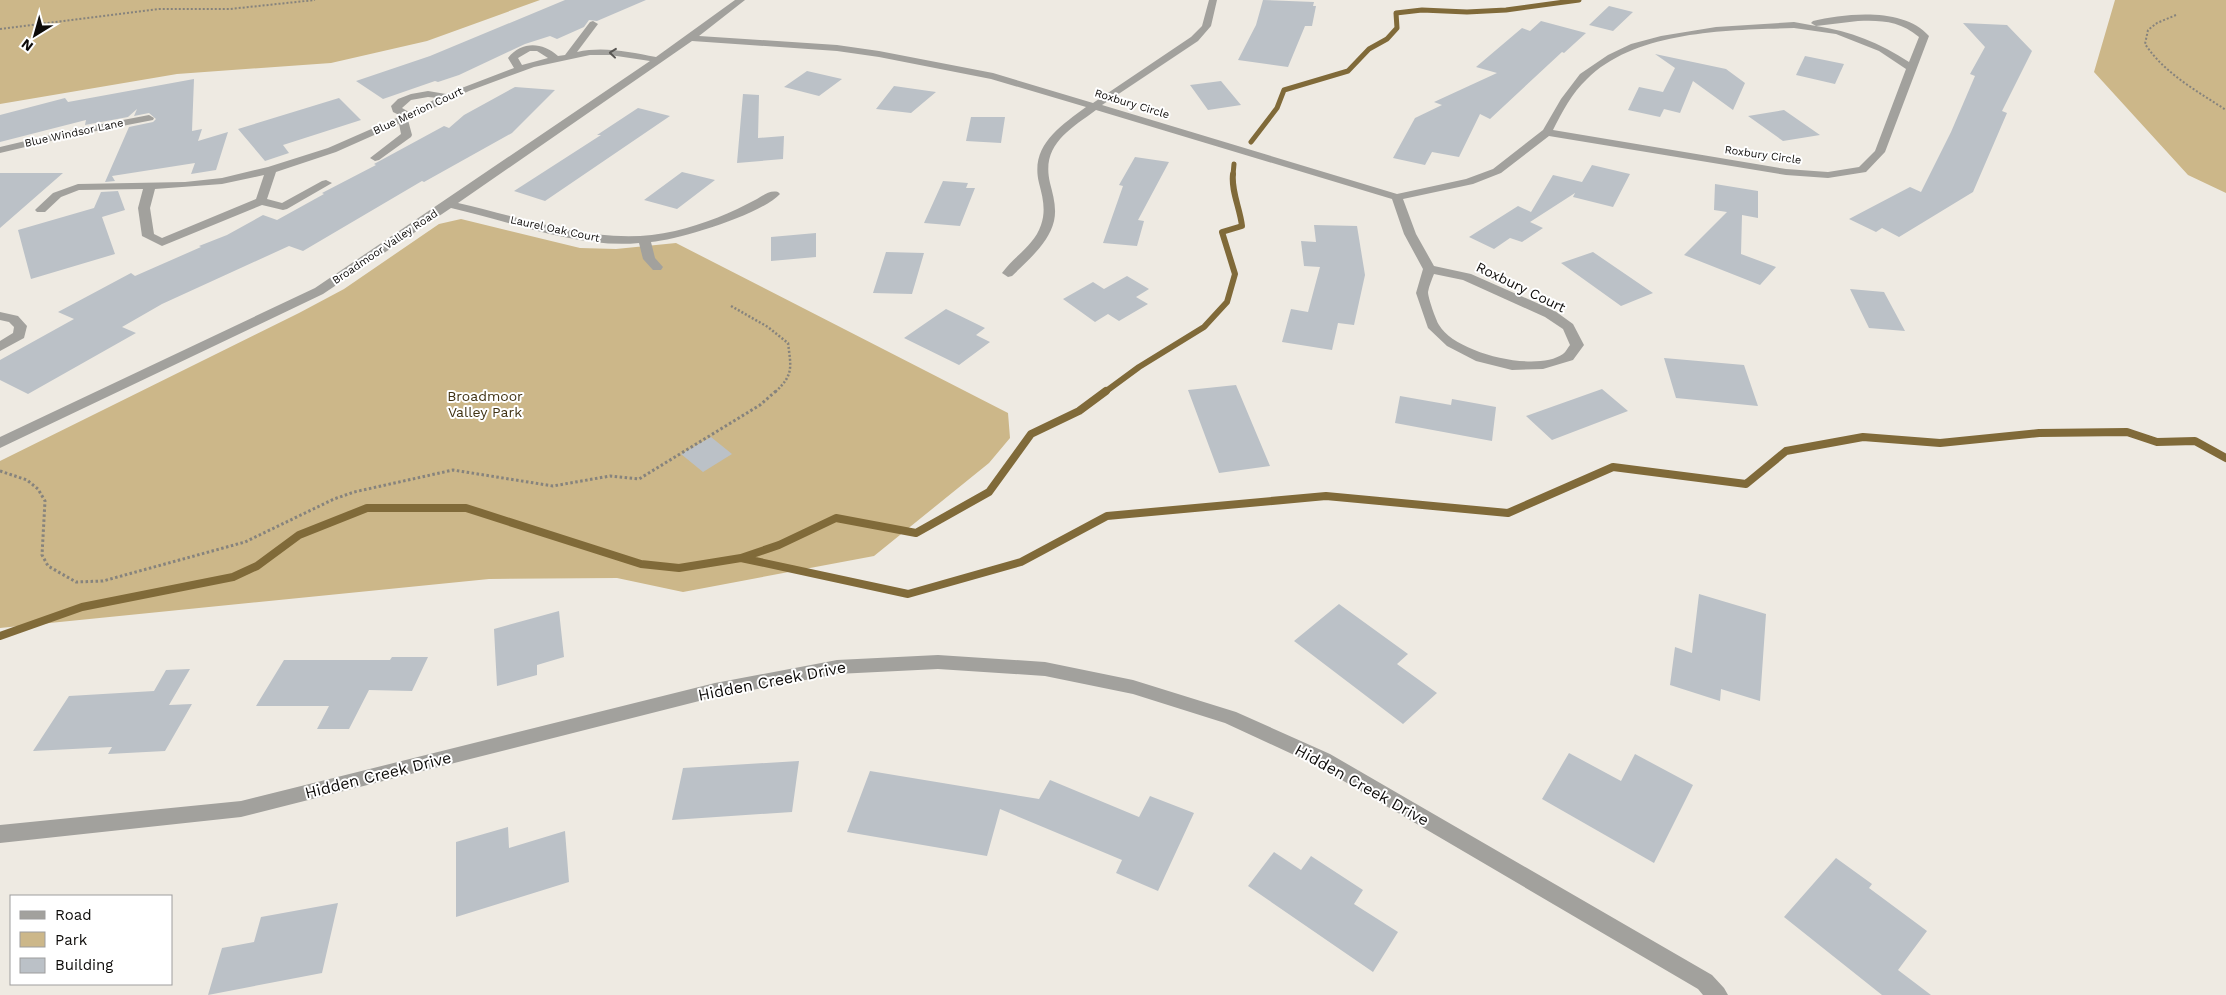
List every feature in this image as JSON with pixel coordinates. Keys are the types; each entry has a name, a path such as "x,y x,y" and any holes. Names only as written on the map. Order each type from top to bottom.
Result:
{"street":[{"name":"Broadmoor Valley Road","path":"0,443 319,291 690,38 741,0"},
{"path":"1008,273 1042,236 1049,219 1050,203 1042,175 1043,158 1050,144 1093,106 1191,42 1206,25 1213,0"},
{"name":"Roxbury Circle","path":"690,38 837,48 879,54 993,76 1397,197 1469,182 1497,171 1547,132 1559,106 1590,71 1609,57 1637,46 1678,35 1740,27 1794,25 1863,18 1885,18 1903,22 1916,28 1924,36 1880,152 1862,170 1828,175 1786,172 1547,132"},
{"path":"568,57 593,24"},
{"name":"Roxbury Circle","path":"1794,25 1838,32 1882,50 1911,68"},
{"path":"518,68 513,58 518,53 538,47 546,50 556,60"},
{"name":"Blue Merion Court","path":"41,210 57,195 73,188 185,185 222,181 271,170 332,150 518,68 590,52 610,52 658,60"},
{"name":"Blue Merion Court","path":"568,57 581,61 646,68"},
{"path":"375,158 407,135 406,118 397,110 396,106 412,96 424,93 448,98"},
{"name":"Blue Windsor Lane","path":"0,150 76,132 149,118"},
{"path":"261,201 271,170"},
{"path":"150,185 144,208 148,236 162,242 261,201 283,206 326,183"},
{"name":"Laurel Oak Court","path":"449,204 584,237 614,240 676,235 715,224 741,213 774,194"},
{"path":"1397,197 1410,234 1429,269"},
{"path":"644,238 649,259 657,267"},
{"name":"Roxbury Court","path":"1429,269 1467,277 1550,314 1568,327 1577,345 1568,357 1543,365 1512,366 1481,358 1452,343 1434,328 1422,293 1429,269"},
{"path":"0,316 13,319 21,326 19,335 0,347"},
{"name":"Hidden Creek Drive","path":"0,834 241,808 558,731 715,690 838,667 938,662 1045,669 1133,687 1230,717 1324,760 1705,982 1717,995"}],"path":[{"path":"0,29 159,9 230,10 315,0"},
{"path":"2176,15 2156,23 2148,30 2145,44 2151,54 2170,71 2226,110"},
{"path":"0,471 27,480 38,489 45,501 42,556 48,566 76,582 103,581 245,542 334,499 354,492 453,470 514,482 553,486 610,476 639,479 760,405 786,382 791,369 788,343 768,327 731,306"}],"green space":[{"path":"0,0 540,0 427,41 331,63 177,74 0,104"},
{"path":"2115,0 2226,0 2226,193 2188,175 2094,72"},
{"name":"Broadmoor Valley Park","path":"461,219 580,248 616,249 676,243 1008,413 1010,438 989,463 874,556 683,592 617,578 489,579 0,628 0,461 299,313 344,289 439,224"}],"building":[{"path":"565,0 646,0 597,21 589,20 584,27 557,39 550,36 525,44 459,75 438,82 435,81 383,99 356,81 430,56"},
{"path":"1263,0 1314,2 1313,6 1316,6 1312,26 1305,26 1288,67 1238,60 1256,25"},
{"path":"1609,6 1633,12 1613,31 1589,25"},
{"path":"1541,21 1586,33 1564,53 1562,52 1490,119 1480,114 1459,157 1432,152 1425,165 1393,158 1415,118 1442,105 1434,102 1497,73 1476,67 1522,28 1530,31"},
{"path":"1963,23 2007,25 2032,51 2002,111 2007,113 1973,192 1899,237 1882,228 1876,232 1849,219 1910,187 1921,192 1951,132 1975,76 1970,74 1985,47"},
{"path":"1655,54 1726,69 1745,83 1733,110 1693,81 1680,113 1664,109 1660,117 1628,110 1639,87 1663,92 1675,68"},
{"path":"1805,56 1844,64 1835,84 1796,75"},
{"path":"807,71 842,79 819,96 784,87"},
{"path":"194,79 192,131 202,129 198,141 228,132 216,170 191,174 195,163 112,176 115,181 105,182 129,127 153,122 156,119 149,113 134,116 137,109 128,117 85,125 86,120 0,142 0,115 65,98 68,102"},
{"path":"1221,81 1241,105 1208,110 1190,85"},
{"path":"894,86 936,92 911,113 876,109"},
{"path":"515,87 555,90 512,133 424,182 422,181 303,251 289,246 162,304 122,327 136,333 28,394 0,380 0,360 74,319 58,312 131,273 135,276 201,247 199,246 227,235 263,215 277,220 444,126 449,128 464,115"},
{"path":"743,94 759,95 758,138 784,136 783,159 737,163"},
{"path":"339,98 361,120 283,145 289,153 265,161 238,129"},
{"path":"638,108 670,116 545,201 514,191 601,135 597,135"},
{"path":"1784,110 1820,135 1783,141 1748,116"},
{"path":"971,117 1005,117 1001,143 966,141"},
{"path":"1135,157 1169,162 1138,220 1144,221 1137,246 1103,243 1123,186 1119,185"},
{"path":"1592,165 1630,174 1613,207 1573,197 1575,193 1530,222 1543,228 1522,242 1510,238 1494,249 1469,237 1518,206 1531,212 1553,175 1582,182"},
{"path":"682,172 715,180 677,209 644,200"},
{"path":"0,173 63,173 0,228"},
{"path":"943,181 968,183 966,188 975,188 960,226 924,223"},
{"path":"1715,184 1758,191 1758,218 1742,215 1741,254 1776,267 1760,285 1684,255 1727,212 1714,210"},
{"path":"118,191 125,210 102,217 115,254 31,279 18,230 94,208 101,192"},
{"path":"1314,225 1357,226 1365,275 1354,325 1338,323 1332,350 1282,342 1291,309 1308,312 1320,267 1304,266 1301,241 1316,242"},
{"path":"816,233 816,257 771,261 771,237"},
{"path":"886,252 924,253 912,294 873,293"},
{"path":"1593,252 1653,293 1621,306 1561,263"},
{"path":"1127,276 1149,289 1136,297 1148,304 1119,321 1108,314 1095,322 1063,299 1093,282 1104,289"},
{"path":"1850,289 1884,292 1905,331 1869,328"},
{"path":"946,309 985,328 976,335 990,342 959,365 904,338"},
{"path":"1664,358 1744,365 1758,406 1676,398"},
{"path":"1236,385 1270,466 1219,473 1188,390"},
{"path":"1602,389 1628,411 1552,440 1526,416"},
{"path":"1400,396 1451,405 1452,399 1496,407 1492,441 1395,423"},
{"path":"711,437 732,454 703,472 681,454"},
{"path":"1699,594 1766,614 1760,701 1721,689 1720,701 1670,685 1675,647 1692,653"},
{"path":"1339,604 1408,654 1397,664 1437,693 1403,724 1294,641"},
{"path":"559,611 564,657 537,665 537,675 497,686 494,629"},
{"path":"392,657 428,657 412,691 369,690 349,729 317,729 329,706 256,706 284,660 390,660"},
{"path":"190,669 169,705 192,704 165,751 108,754 112,747 33,751 69,696 154,691 166,670"},
{"path":"1569,753 1621,781 1635,754 1693,785 1654,863 1542,799"},
{"path":"799,761 792,812 672,820 683,768"},
{"path":"870,771 1039,799 1050,780 1139,817 1150,796 1194,813 1158,891 1116,873 1122,860 1000,809 987,856 847,832"},
{"path":"508,827 509,848 565,831 569,882 456,917 456,842"},
{"path":"1274,852 1301,870 1311,856 1363,890 1354,904 1398,932 1373,972 1248,886"},
{"path":"1836,858 1872,884 1869,888 1927,931 1898,970 1931,995 1882,995 1784,917"},
{"path":"338,903 322,973 208,995 222,948 254,942 261,917"}],"waterway":[{"path":"1251,142 1277,108 1284,90 1348,71 1369,49 1387,39 1397,28 1396,13 1422,10 1467,12 1506,10 1579,0"},
{"path":"1233,175 1234,164"},
{"path":"1105,392 1139,367 1204,327 1227,302 1235,274 1222,232 1242,226 1233,187 1233,175"},
{"path":"741,558 779,545 836,518 916,533 989,492 1031,434 1079,411 1106,391"},
{"path":"741,558 908,594 1021,562 1107,516 1326,496 1508,513 1613,467 1746,484 1786,451 1863,437 1940,443 2039,433 2127,432 2157,442 2195,441 2226,458"},
{"path":"0,636 82,607 233,577 257,566 299,535 367,508 466,508 641,564 679,568 741,558"}]}
